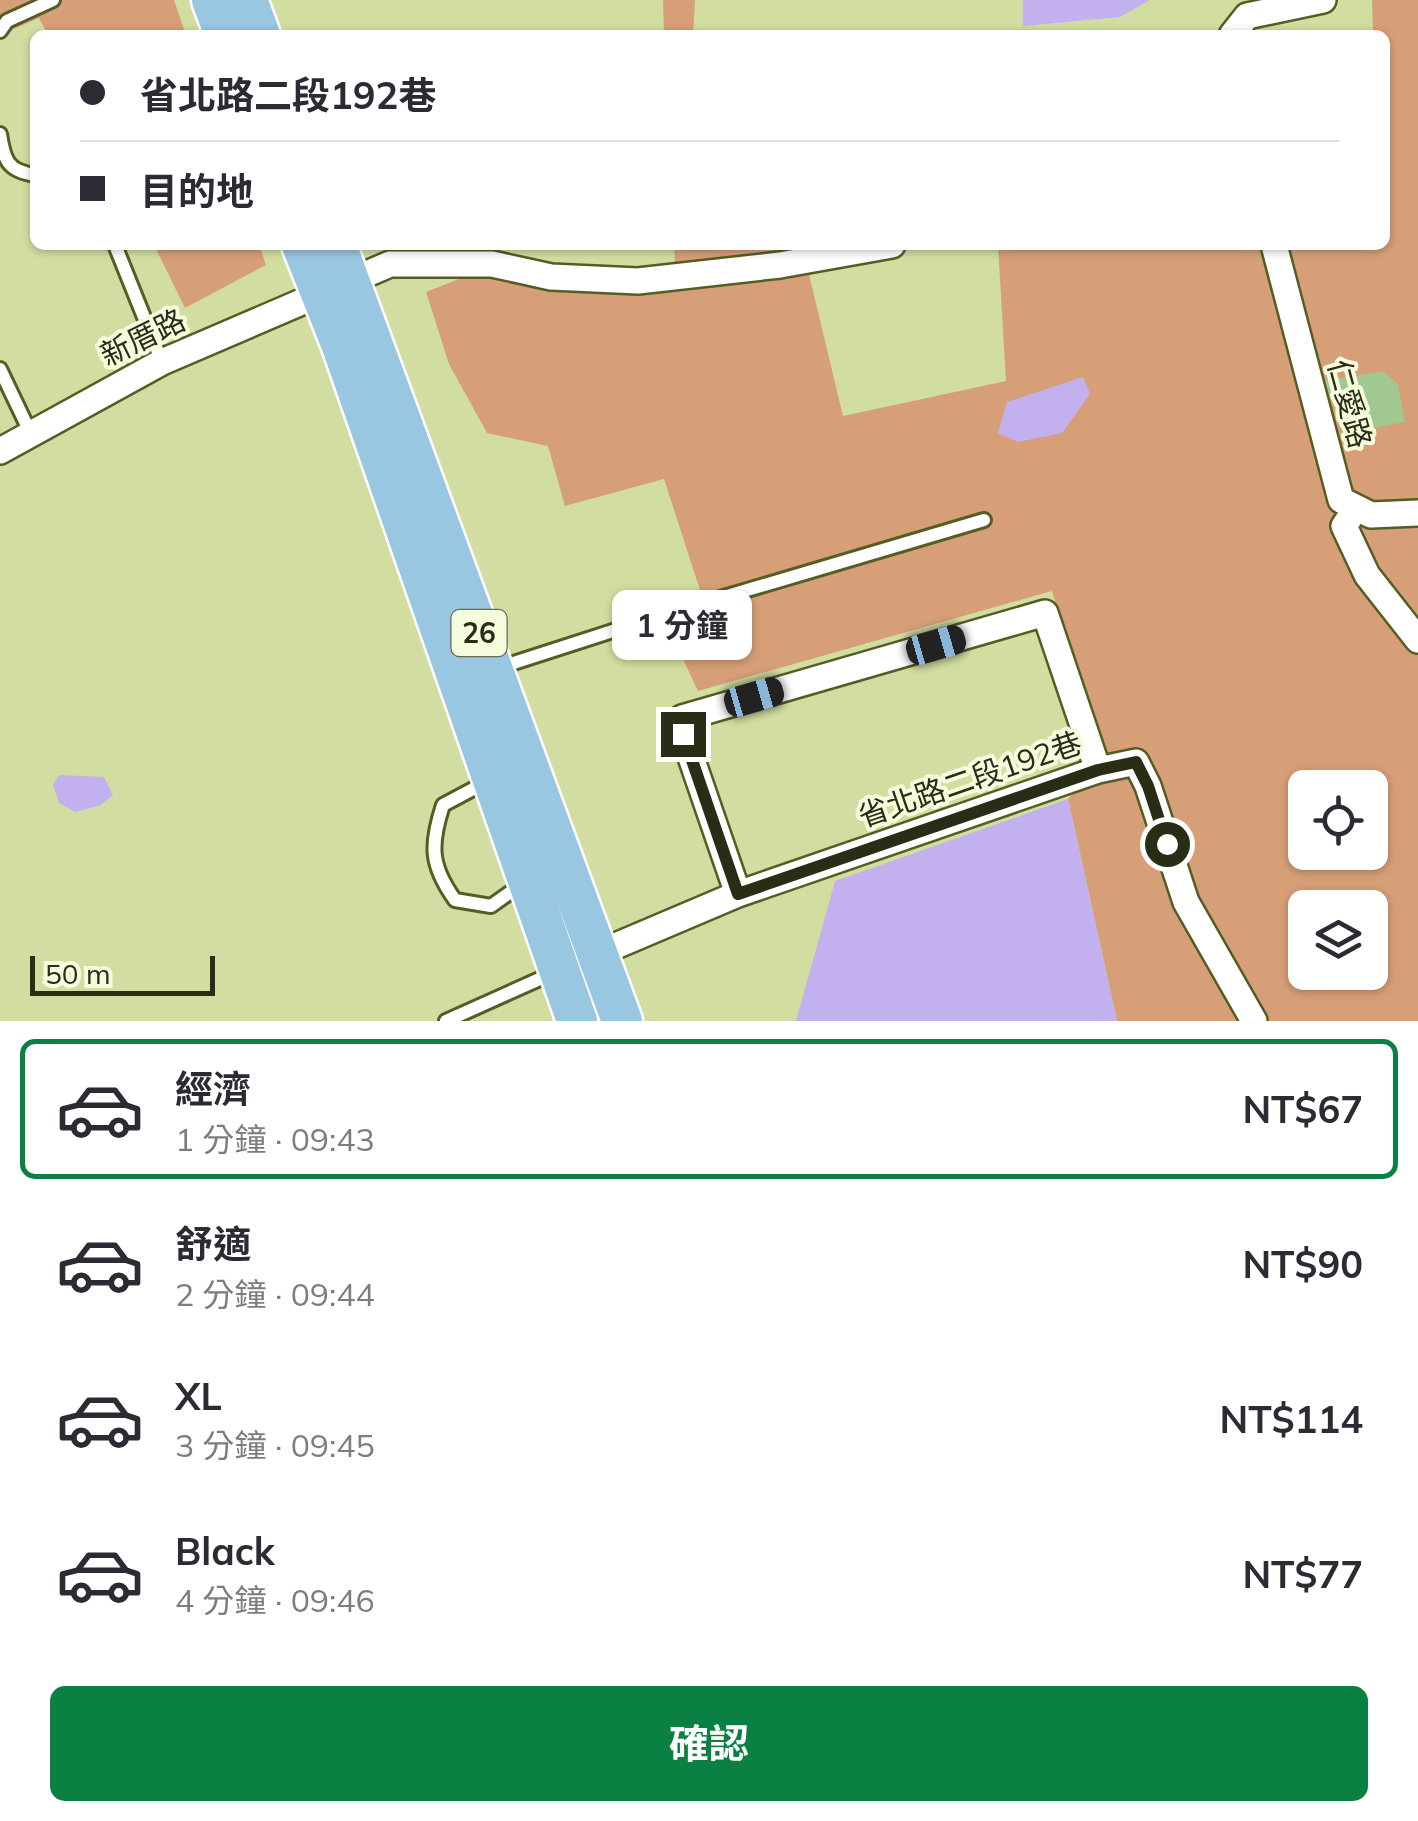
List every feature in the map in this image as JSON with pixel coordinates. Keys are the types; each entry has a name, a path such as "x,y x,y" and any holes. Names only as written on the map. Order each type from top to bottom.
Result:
{"main road":[{"path":"212,0 223,30"},
{"path":"247,0 258,30"},
{"name":"26","path":"308,250 335,273 492,670 622,1021"},
{"name":"26","path":"335,273 342,346 576,1021"}],"street":[{"path":"1236,30 1247,16 1323,0"},
{"path":"335,273 390,264 442,262 492,264 551,277 638,281 780,265 864,250"},
{"name":"仁愛路","path":"1275,250 1340,500 1355,510"},
{"name":"新厝路","path":"0,450 335,273"},
{"path":"1418,512 1371,515 1355,510 1344,526 1367,575 1418,640"},
{"path":"738,894 683,734 682,718 1045,613 1098,770"},
{"name":"省北路二段192巷","path":"560,970 738,894 1098,770 1136,762 1148,786 1186,902 1254,1021"}],"lane":[{"path":"0,31 7,21 54,0"},
{"path":"0,134 6,164 16,172 30,174"},
{"path":"117,250 162,362"},
{"path":"0,369 30,432"},
{"path":"492,670 656,616 984,520"},
{"path":"492,778 443,805 432,839 438,876 455,900 491,906 529,879"},
{"path":"446,1021 560,970"}],"shaded area":[{"path":"0,0 174,0 184,30 45,30 39,18 0,35"},
{"path":"663,0 695,0 693,30 664,30"},
{"path":"1023,0 1150,0 1120,17 1023,26"},
{"path":"1372,0 1418,0 1418,1021 1117,1021 1068,799 1103,759 1052,591 698,691 664,619 700,590 664,479 565,506 548,446 487,433 449,364 426,292 466,276 676,282 674,250 803,250 843,416 1006,381 998,250 1390,250 1390,30 1373,30"},
{"path":"156,250 261,250 266,265 185,308"},
{"path":"1083,377 1090,394 1062,433 1018,442 998,433 1007,402"},
{"path":"59,775 104,777 113,795 99,806 75,812 59,803 53,785"},
{"path":"1068,799 1117,1021 796,1021 835,881"}],"building":[{"path":"1383,371 1398,384 1405,422 1344,433 1337,392 1323,395 1320,382"}],"route":[{"path":"683,734 738,894 1098,770 1136,762 1167,844"}]}
